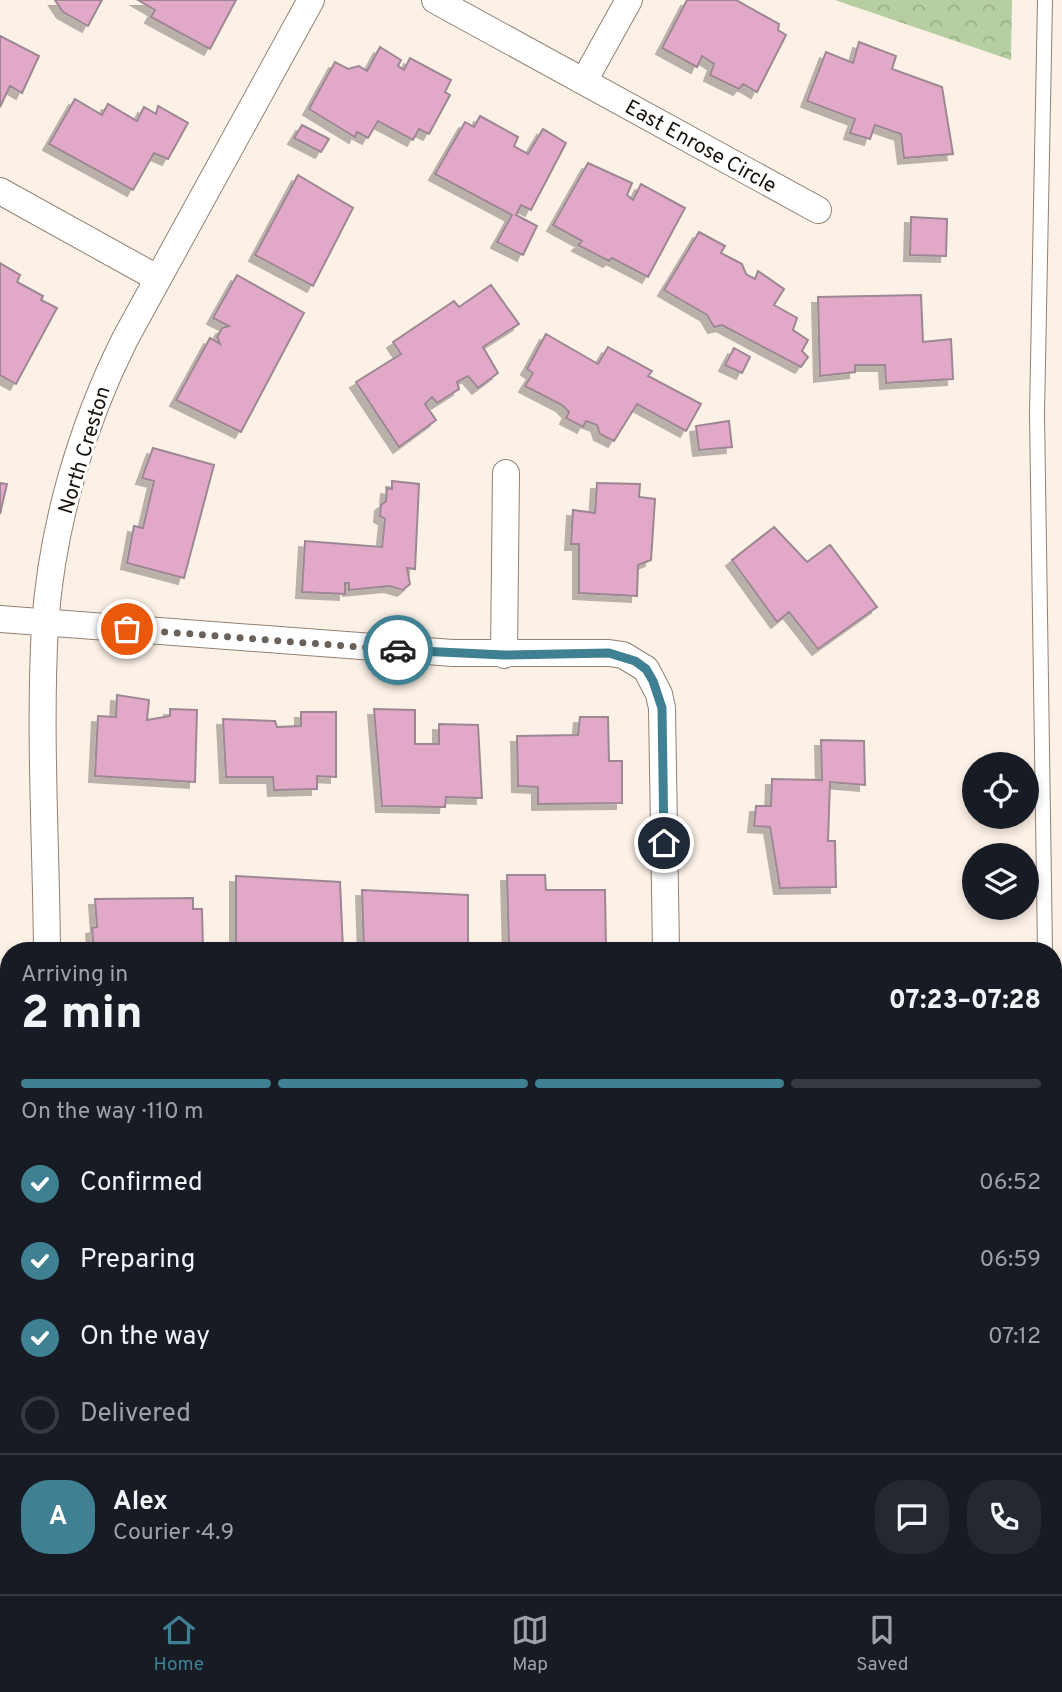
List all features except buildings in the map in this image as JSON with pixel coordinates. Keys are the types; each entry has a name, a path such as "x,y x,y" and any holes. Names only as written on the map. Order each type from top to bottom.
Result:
{"street":[{"name":"North Creston","path":"47,942 45,623 58,533 78,455 106,377 157,278 311,0"},
{"name":"East Enrose Circle","path":"435,0 818,210"},
{"path":"584,81 629,0"},
{"path":"0,191 157,278"},
{"path":"504,655 506,473"},
{"path":"0,619 504,655 623,655 646,669 659,694 662,708 666,942"}],"lane":[{"path":"1045,0 1037,414 1045,942"}],"green space":[{"path":"835,0 1012,0 1011,60"}],"way so far":[{"path":"127,629 398,650"}],"route":[{"path":"398,650 504,655 609,653 623,655 635,661 646,669 653,681 662,708 664,843"}]}
